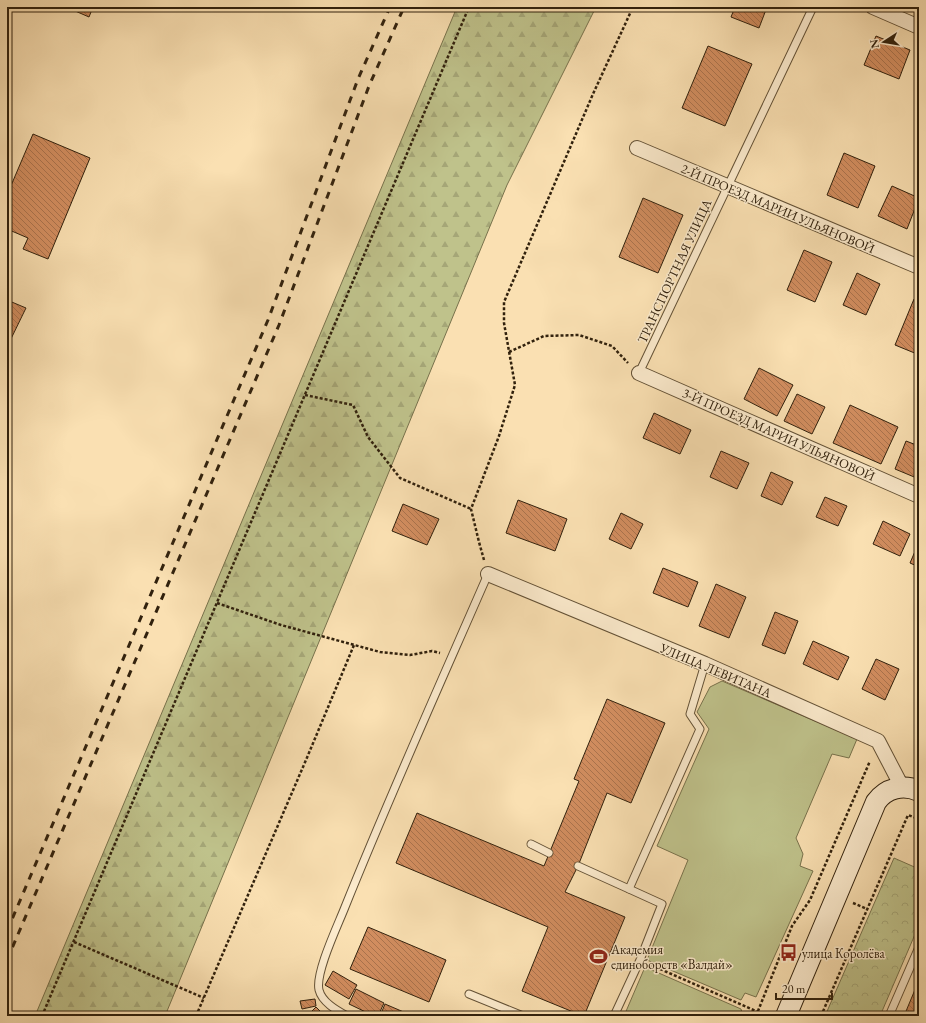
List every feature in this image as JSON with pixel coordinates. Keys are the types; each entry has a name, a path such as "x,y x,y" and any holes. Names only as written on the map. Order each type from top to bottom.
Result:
{"main road":[{"path":"786,1016 876,802 888,791 910,789"}],"street":[{"path":"873,7 919,27"},
{"name":"2-Й ПРОЕЗД МАРИИ УЛЬЯНОВОЙ","path":"637,148 919,267"},
{"name":"3-Й ПРОЕЗД МАРИИ УЛЬЯНОВОЙ","path":"639,373 919,496"},
{"name":"УЛИЦА ЛЕВИТАНА","path":"488,574 705,664 878,741"},
{"path":"878,741 910,789"}],"lane":[{"name":"ТРАНСПОРТНАЯ УЛИЦА","path":"639,373 813,7"},
{"path":"347,1016 323,999 319,990 319,981 323,963 354,884 488,574"},
{"path":"628,889 700,729 690,714 705,664"},
{"path":"531,844 549,853"},
{"path":"578,866 662,904 640,960 614,1016"},
{"path":"889,1016 919,946"},
{"path":"469,994 523,1016"}],"path":[{"path":"42,1016 469,7"},
{"path":"488,574 478,542 471,509 499,436 515,385 504,323 504,302 593,94 633,7"},
{"path":"509,352 544,336 579,335 612,346 639,373"},
{"path":"305,395 353,405 368,437 400,478 471,509"},
{"path":"217,603 281,625 380,652 410,655 432,651 452,657"},
{"path":"196,1016 354,645"},
{"path":"756,1016 792,926 810,900 878,741"},
{"path":"821,1016 908,814 919,819"},
{"path":"74,942 204,998"},
{"path":"640,960 758,1012"}],"green space":[{"path":"457,7 596,7 507,185 165,1016 35,1016"},
{"path":"722,681 857,739 849,758 832,754 796,838 803,854 800,866 813,871 756,997 745,993 741,1000 647,960 688,860 657,846 709,729 697,712 710,687"},
{"path":"894,858 919,869 919,925 880,1016 825,1016"},
{"path":"645,967 741,1009 743,1016 624,1016"}],"building":[{"path":"66,7 93,7 89,17"},
{"path":"735,7 767,7 759,28 731,17"},
{"path":"876,36 910,50 899,79 864,65"},
{"path":"708,46 752,64 725,126 682,108"},
{"path":"33,134 90,158 48,259 23,249 28,238 7,229 7,195"},
{"path":"844,153 875,166 858,208 827,195"},
{"path":"892,186 919,198 907,229 878,216"},
{"path":"643,198 683,215 658,273 619,257"},
{"path":"804,250 832,262 815,302 787,290"},
{"path":"857,273 880,284 866,315 843,305"},
{"path":"914,299 919,301 919,350 917,354 895,345"},
{"path":"7,300 26,308 7,347"},
{"path":"759,368 793,385 777,416 744,399"},
{"path":"797,394 825,407 812,434 784,421"},
{"path":"850,405 898,427 881,464 833,443"},
{"path":"654,413 691,430 680,454 643,438"},
{"path":"906,441 919,446 919,479 895,469"},
{"path":"721,451 749,463 737,489 710,477"},
{"path":"771,472 793,482 782,505 761,496"},
{"path":"825,497 847,506 838,526 816,517"},
{"path":"518,500 567,519 555,551 506,533"},
{"path":"403,504 439,519 427,545 392,531"},
{"path":"621,513 643,524 631,549 609,539"},
{"path":"883,521 910,534 900,556 873,544"},
{"path":"919,542 919,567 910,563"},
{"path":"663,568 698,582 688,607 653,593"},
{"path":"716,584 746,597 729,638 699,626"},
{"path":"775,612 798,621 785,654 762,645"},
{"path":"813,641 849,657 838,680 803,664"},
{"path":"876,659 899,669 885,700 862,689"},
{"path":"607,699 665,723 631,803 607,793 578,866 565,892 625,917 583,1016 522,991 548,927 396,863 417,813 544,866 579,781 574,779"},
{"path":"368,927 446,960 429,1002 350,969"},
{"path":"333,971 357,985 349,999 325,985"},
{"path":"919,980 919,1016 904,1016"},
{"path":"356,989 384,1003 378,1016 374,1016 349,1004"},
{"path":"315,999 316,1006 302,1009 300,1001"},
{"path":"385,1004 413,1016 380,1016"},
{"path":"316,1007 322,1013 319,1016 307,1016"}],"railway":[{"path":"7,931 268,320 358,79 390,7"},
{"path":"7,960 279,325 369,86 404,7"}],"place":[{"name":"улица Королёва","path":"789,953"},
{"name":"Академия единоборств «Валдай»","path":"598,956"}]}
